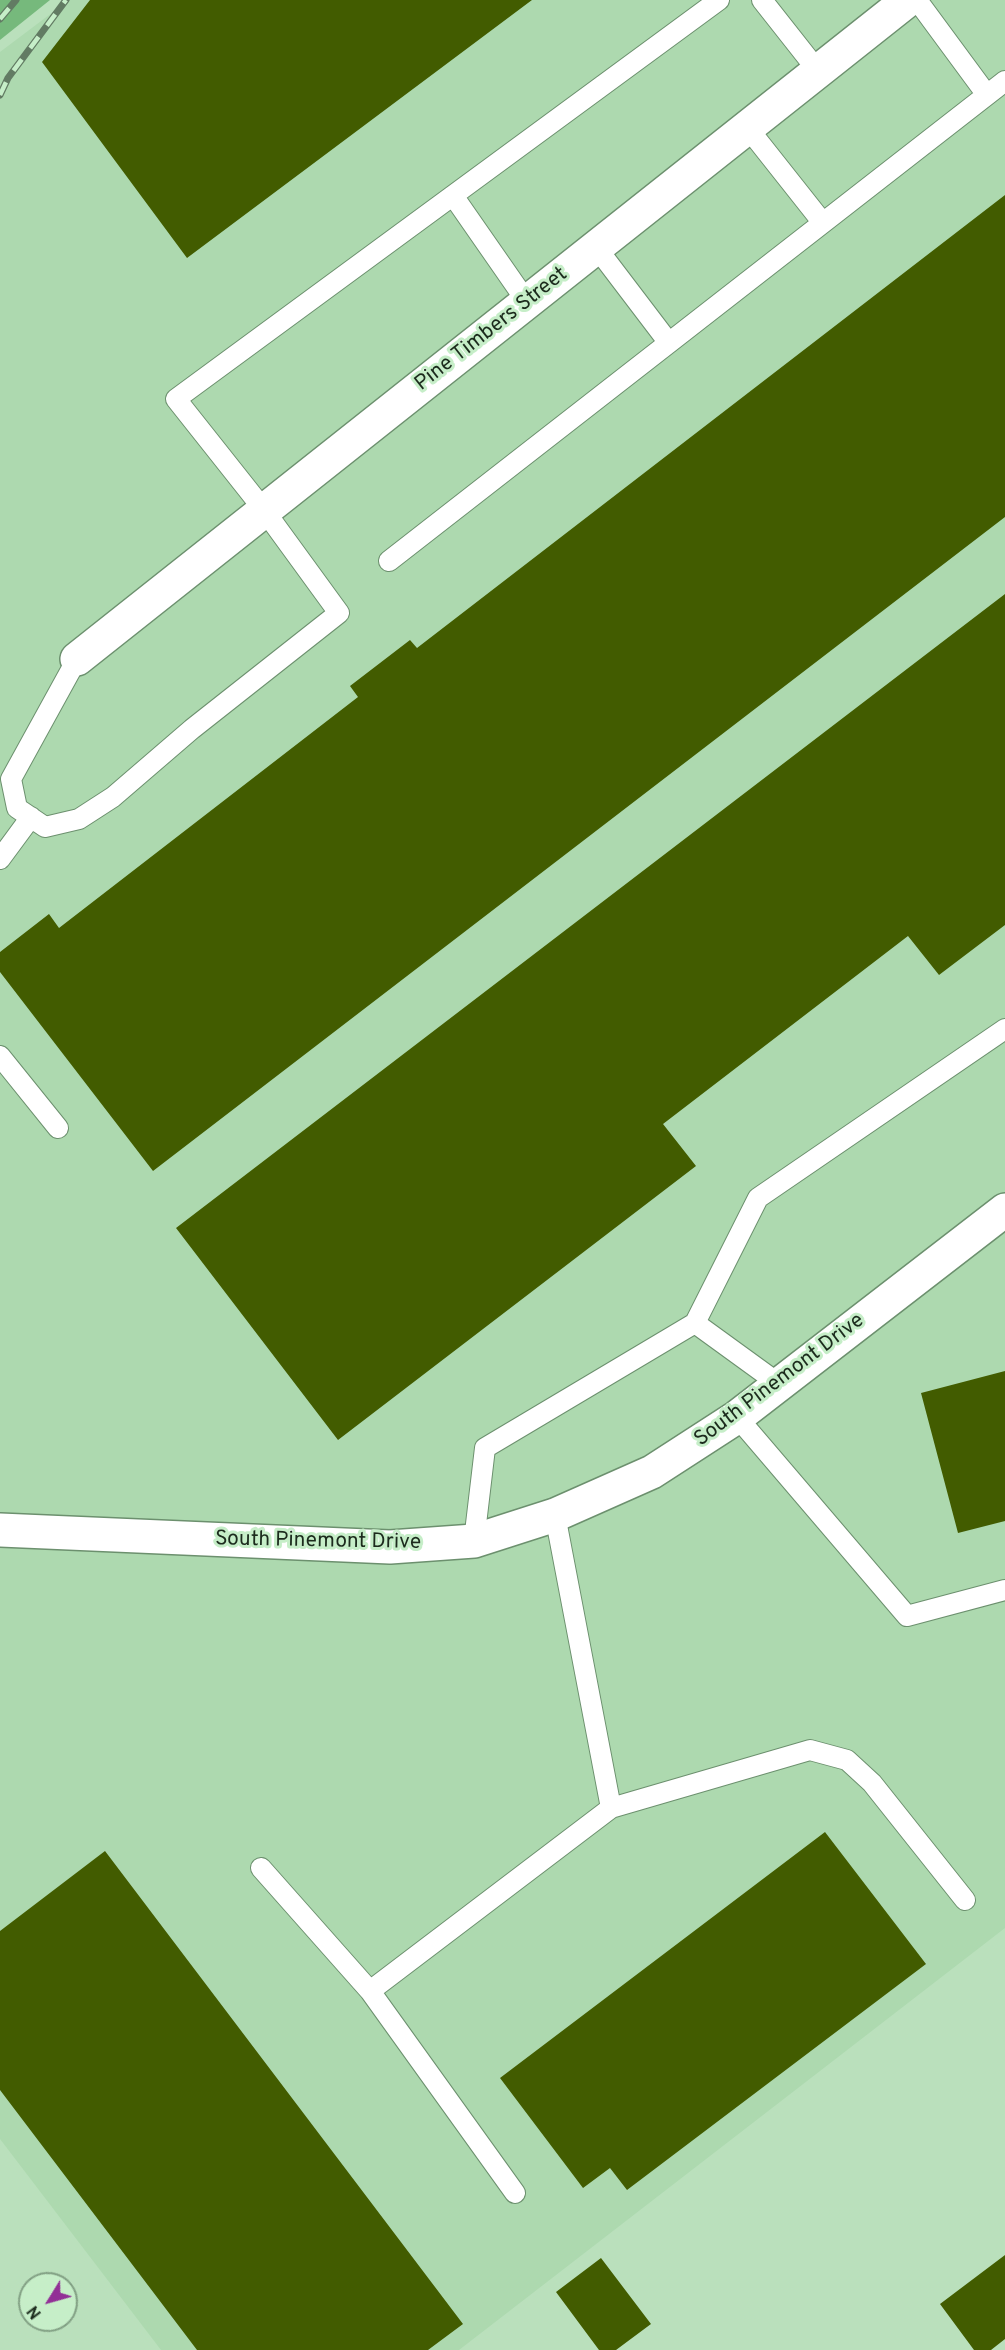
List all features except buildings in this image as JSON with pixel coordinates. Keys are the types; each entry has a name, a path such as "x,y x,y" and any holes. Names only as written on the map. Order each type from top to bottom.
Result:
{"street":[{"name":"Pine Timbers Street","path":"76,659 908,0"},
{"name":"South Pinemont Drive","path":"0,1530 390,1547 474,1540 555,1515 652,1472 737,1417 1005,1210"}],"lane":[{"path":"76,659 11,779 17,808 45,827 79,819 113,797 192,729 339,613 264,510 176,399 720,0"},
{"path":"762,0 818,71"},
{"path":"916,0 987,95"},
{"path":"388,561 1005,81"},
{"path":"747,127 823,223"},
{"path":"454,196 527,302"},
{"path":"596,247 669,343"},
{"path":"0,860 30,817"},
{"path":"474,1540 485,1448 695,1323 758,1198 1005,1029"},
{"path":"0,1056 58,1128"},
{"path":"695,1323 779,1384"},
{"path":"737,1417 907,1616 1005,1590"},
{"path":"555,1515 611,1808"},
{"path":"370,1991 611,1808 810,1750 847,1760 872,1783 966,1900"},
{"path":"261,1868 370,1991 515,2193"}],"shaded area":[{"path":"0,0 50,0 0,40"},
{"path":"69,0 1005,0 1005,1928 459,2350 161,2350 0,2139 0,52"}],"railway":[{"path":"0,19 16,0"},
{"path":"0,95 8,78 66,0"}]}
